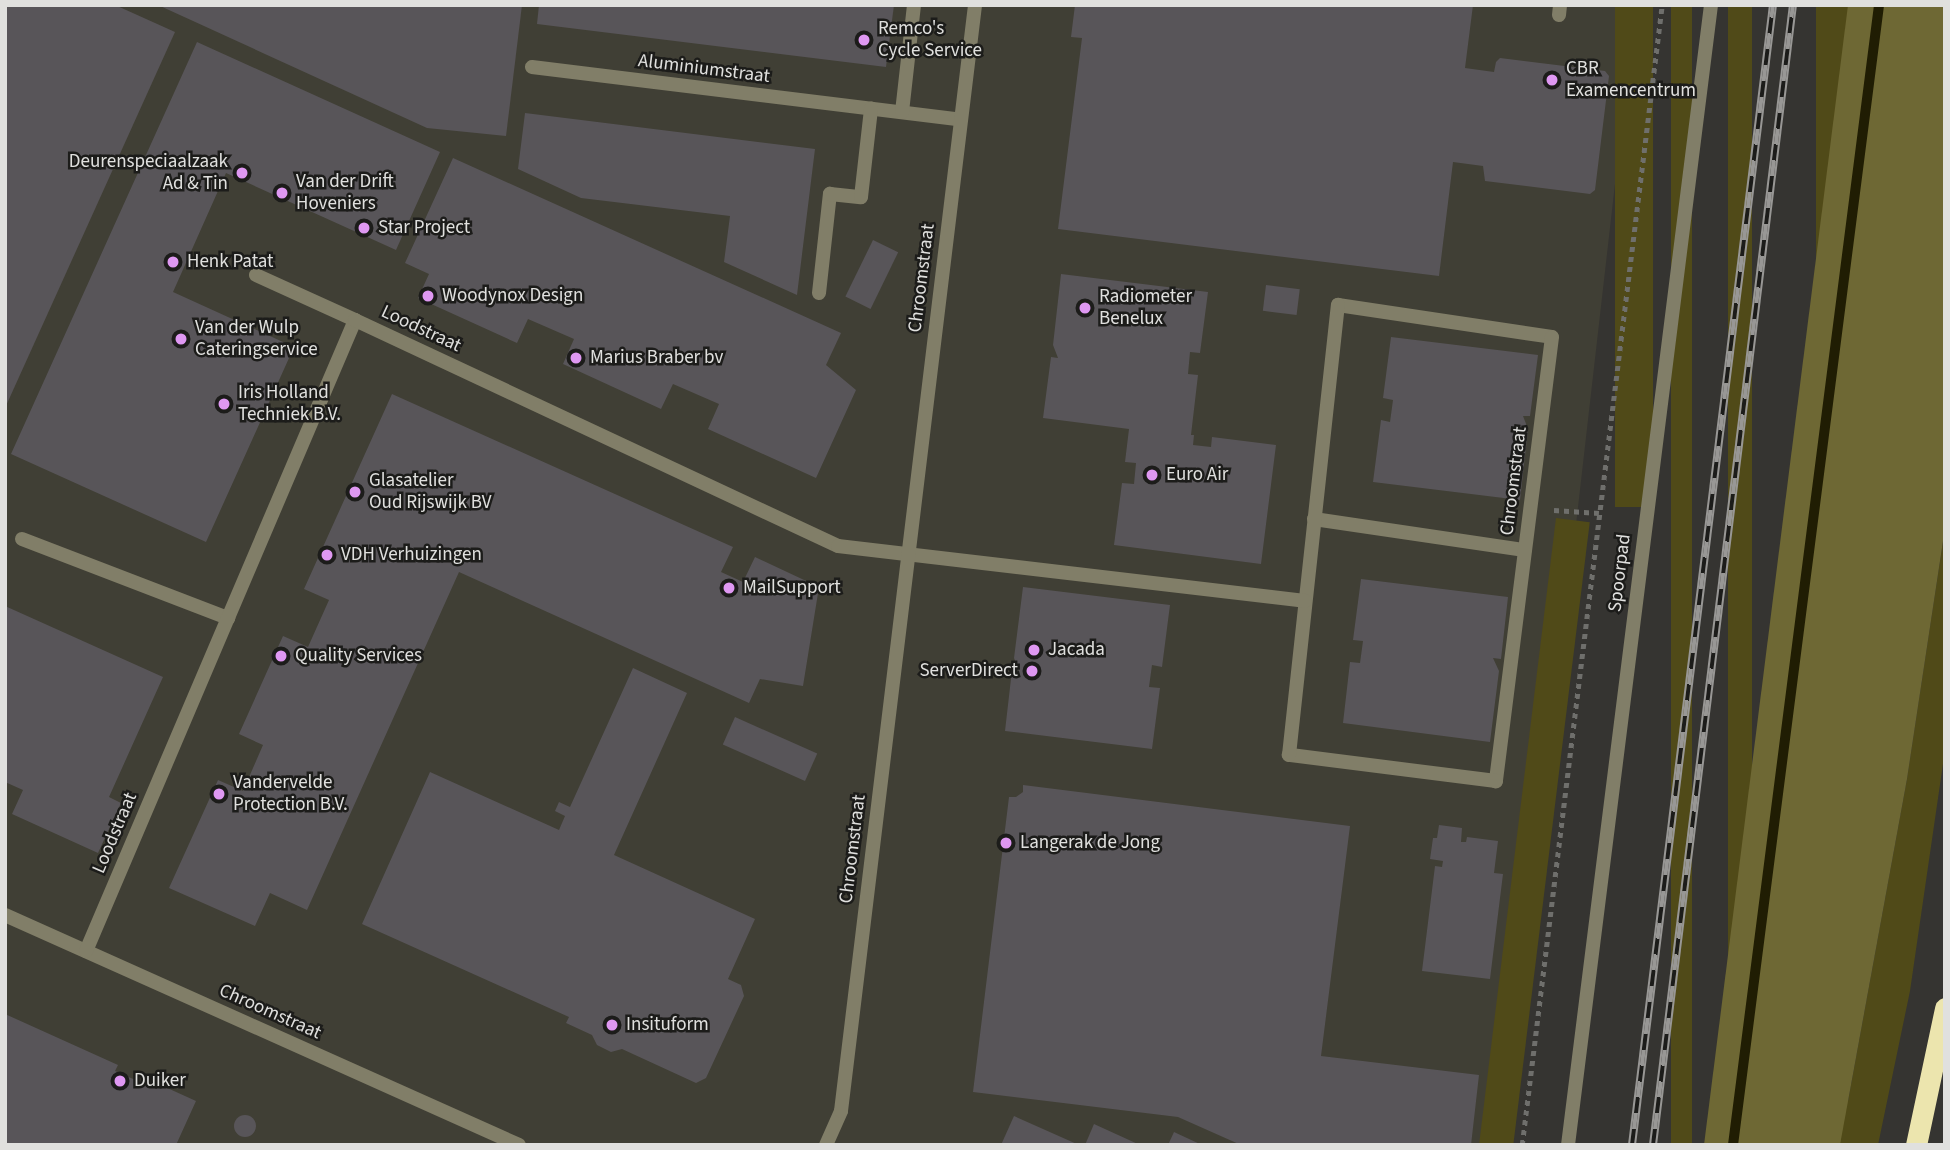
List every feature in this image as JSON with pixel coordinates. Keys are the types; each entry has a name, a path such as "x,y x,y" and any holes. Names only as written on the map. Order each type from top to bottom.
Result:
{"highway":[{"path":"1916,1145 1945,1008"}],"street":[{"path":"902,113 914,5"},
{"name":"Chroomstraat","path":"826,1145 841,1111 975,5"},
{"name":"Spoorpad","path":"1568,1145 1711,5"},
{"name":"Aluminiumstraat","path":"532,67 961,120"},
{"path":"819,293 830,194 862,197 871,109"},
{"path":"256,275 355,320"},
{"name":"Chroomstraat","path":"1338,305 1552,337 1496,781 1289,755 1314,519 1338,305"},
{"name":"Loodstraat","path":"86,951 355,320 838,546 908,555"},
{"path":"1314,519 1525,550"},
{"path":"22,539 228,618"},
{"path":"908,555 1305,601"},
{"name":"Chroomstraat","path":"5,915 519,1145"}],"path":[{"name":"Spoorpad","path":"1522,1145 1662,5"},
{"path":"1530,508 1599,513"}],"shaded area":[{"path":"5,5 1629,5 1634,18 1505,1145 5,1145"},
{"path":"1615,5 1653,5 1653,507 1615,507"},
{"path":"1671,5 1692,5 1692,1145 1671,1145"},
{"path":"1728,5 1752,5 1752,1145 1728,1145"},
{"path":"1816,5 1848,5 1848,1145 1816,1145"},
{"path":"1848,5 1945,5 1945,528 1907,779 1840,1145 1704,1145"},
{"path":"1556,518 1590,522 1513,1145 1479,1145"},
{"path":"1945,528 1945,750 1910,991 1878,1145 1840,1145 1907,779"}],"building":[{"path":"5,5 115,5 175,32 5,408"},
{"path":"158,5 522,5 506,136 427,128"},
{"path":"539,5 894,5 886,67 537,24"},
{"path":"1075,5 1473,5 1465,68 1494,72 1496,62 1500,58 1605,71 1609,76 1595,190 1590,194 1485,181 1483,166 1453,162 1439,276 1058,229 1082,38 1071,37"},
{"path":"197,42 440,152 396,250 226,173 173,292 294,347 206,542 11,454"},
{"path":"525,113 815,149 797,295 724,262 730,216 581,198 518,169"},
{"path":"453,158 841,333 826,365 856,390 816,478 708,429 719,404 673,384 661,409 563,364 574,339 528,319 517,343 418,298 429,274 405,263"},
{"path":"873,240 898,252 871,309 845,297"},
{"path":"1061,274 1208,292 1200,353 1190,352 1188,374 1198,375 1191,435 1194,435 1193,445 1211,447 1212,437 1276,445 1261,564 1114,545 1122,483 1134,484 1136,463 1125,462 1129,429 1043,418 1051,357 1058,358 1053,345"},
{"path":"1266,285 1300,289 1297,315 1263,311"},
{"path":"1391,337 1538,355 1530,416 1523,416 1528,429 1520,500 1373,482 1381,420 1390,422 1393,400 1383,398"},
{"path":"392,394 733,547 721,572 743,582 755,557 819,587 803,686 760,679 749,703 459,572 307,910 270,893 255,926 169,888 218,780 243,791 263,745 239,734 283,636 308,647 329,600 304,589"},
{"path":"1361,579 1508,597 1501,659 1493,658 1499,671 1490,742 1343,723 1350,662 1360,663 1363,641 1353,640"},
{"path":"1023,587 1170,605 1162,667 1152,665 1149,687 1160,688 1152,749 1005,731 1012,670 1019,671 1014,658"},
{"path":"5,606 163,677 109,797 121,803 98,853 12,814 23,790 5,782"},
{"path":"633,668 687,693 614,855 755,919 728,979 741,985 744,996 706,1078 696,1083 622,1049 611,1052 597,1045 592,1035 566,1023 569,1017 362,924 430,772 559,830 565,816 555,811 559,802 570,807"},
{"path":"735,717 817,754 805,781 723,744"},
{"path":"1023,785 1350,826 1321,1056 1479,1075 1471,1145 1241,1145 1178,1117 973,1092 1009,797 1016,797 1023,792"},
{"path":"1439,825 1462,828 1461,842 1466,842 1467,837 1498,841 1494,873 1503,874 1490,979 1422,971 1435,866 1442,867 1443,861 1430,859 1433,838 1437,838"},
{"path":"5,1014 118,1065 115,1071 140,1082 143,1077 196,1101 176,1145 5,1145"},
{"path":"245,1115 255,1122 256,1126 249,1136 245,1137 235,1130 234,1126 241,1116"},
{"path":"1014,1116 1079,1145 1001,1145"},
{"path":"1094,1124 1140,1145 1085,1145"},
{"path":"1174,1132 1202,1145 1168,1145"}],"waterway":[{"path":"1733,1145 1879,5"}],"railway":[{"path":"1632,1145 1773,5"},
{"path":"1653,1145 1793,5"}],"place":[{"name":"Remco's Cycle Service","path":"864,40"},
{"name":"CBR Examencentrum","path":"1552,80"},
{"name":"Deurenspeciaalzaak Ad & Tin","path":"242,173"},
{"name":"Van der Drift Hoveniers","path":"282,193"},
{"name":"Star Project","path":"364,228"},
{"name":"Henk Patat","path":"173,262"},
{"name":"Woodynox Design","path":"428,296"},
{"name":"Radiometer Benelux","path":"1085,308"},
{"name":"Van der Wulp Cateringservice","path":"181,339"},
{"name":"Marius Braber bv","path":"576,358"},
{"name":"Iris Holland Techniek B.V.","path":"224,404"},
{"name":"Euro Air","path":"1152,475"},
{"name":"Glasatelier Oud Rijswijk BV","path":"355,492"},
{"name":"VDH Verhuizingen","path":"327,555"},
{"name":"MailSupport","path":"729,588"},
{"name":"Jacada","path":"1034,650"},
{"name":"Quality Services","path":"281,656"},
{"name":"ServerDirect","path":"1032,671"},
{"name":"Vandervelde Protection B.V.","path":"219,794"},
{"name":"Langerak de Jong","path":"1006,843"},
{"name":"Insituform","path":"612,1025"},
{"name":"Duiker","path":"120,1081"}]}
